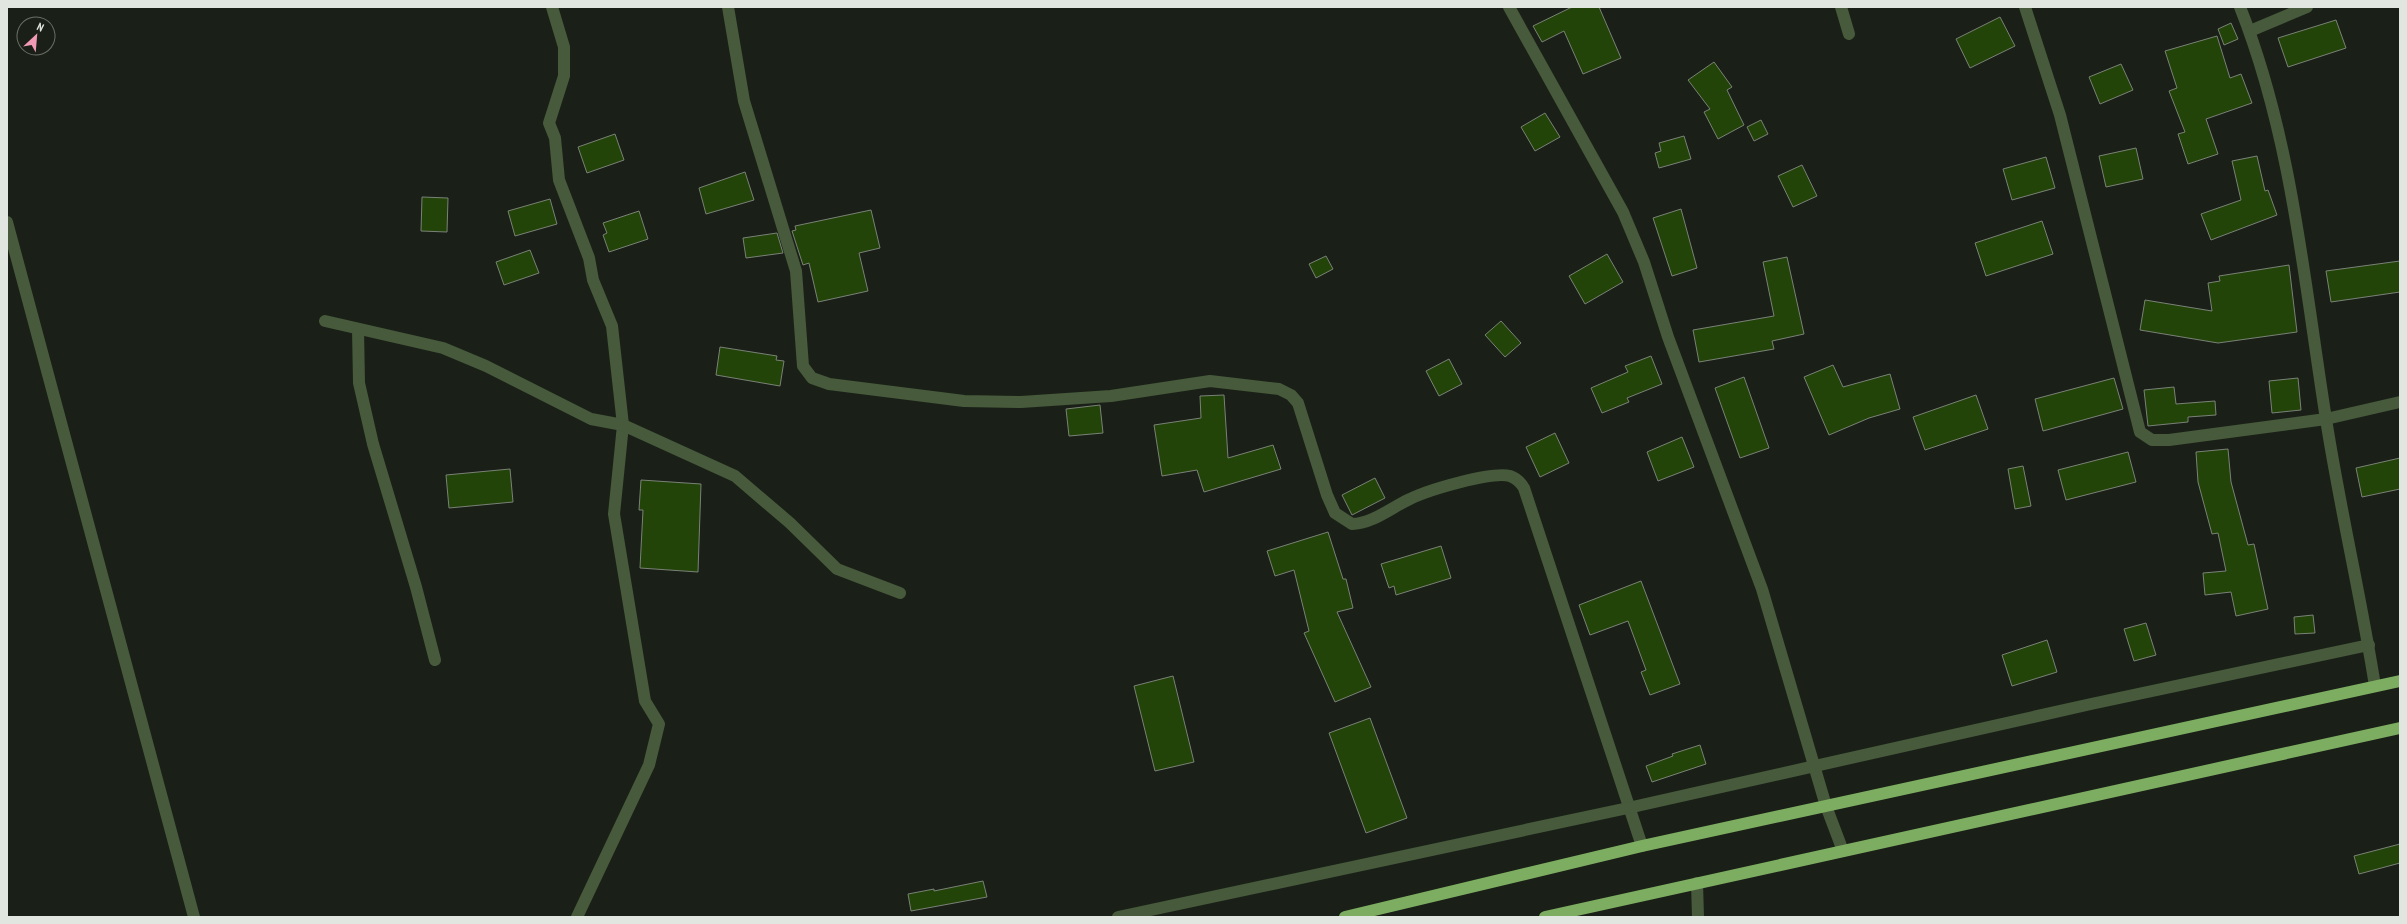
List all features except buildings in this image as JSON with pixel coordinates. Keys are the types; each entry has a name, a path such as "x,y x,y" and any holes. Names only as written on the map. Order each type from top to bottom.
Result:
{"highway":[{"path":"1345,917 1642,846 2400,681"},
{"path":"1545,917 2400,728"}],"street":[{"path":"552,7 564,47 564,76 549,123 555,138 559,180 589,258 593,280 612,326 623,425 614,514 645,701 659,724 648,764 577,917"},
{"path":"728,7 744,101 796,271 803,366 812,378 829,384 964,401 1021,402 1111,396 1210,381 1280,389 1291,395 1298,404 1326,495 1335,512 1352,524 1366,521 1411,498 1477,478 1510,476 1515,478 1524,488 1628,808 1642,846"},
{"path":"1509,7 1619,205 1644,262 1668,337 1762,589 1826,806 1843,851"},
{"path":"1841,7 1848,34"},
{"path":"2025,7 2060,115 2140,432 2152,440 2169,440 2326,419 2400,402"},
{"path":"2240,7 2266,78 2293,206 2326,419 2369,645 2375,686"},
{"path":"2250,31 2307,7"},
{"path":"7,222 194,917"},
{"path":"325,321 443,348 486,366 591,419 623,425 735,476 790,523 837,569 900,593"},
{"path":"358,329 359,383 371,437 416,587 435,660"},
{"path":"1118,917 1628,808 1814,765 2369,645"},
{"path":"1697,883 1698,917"}]}
